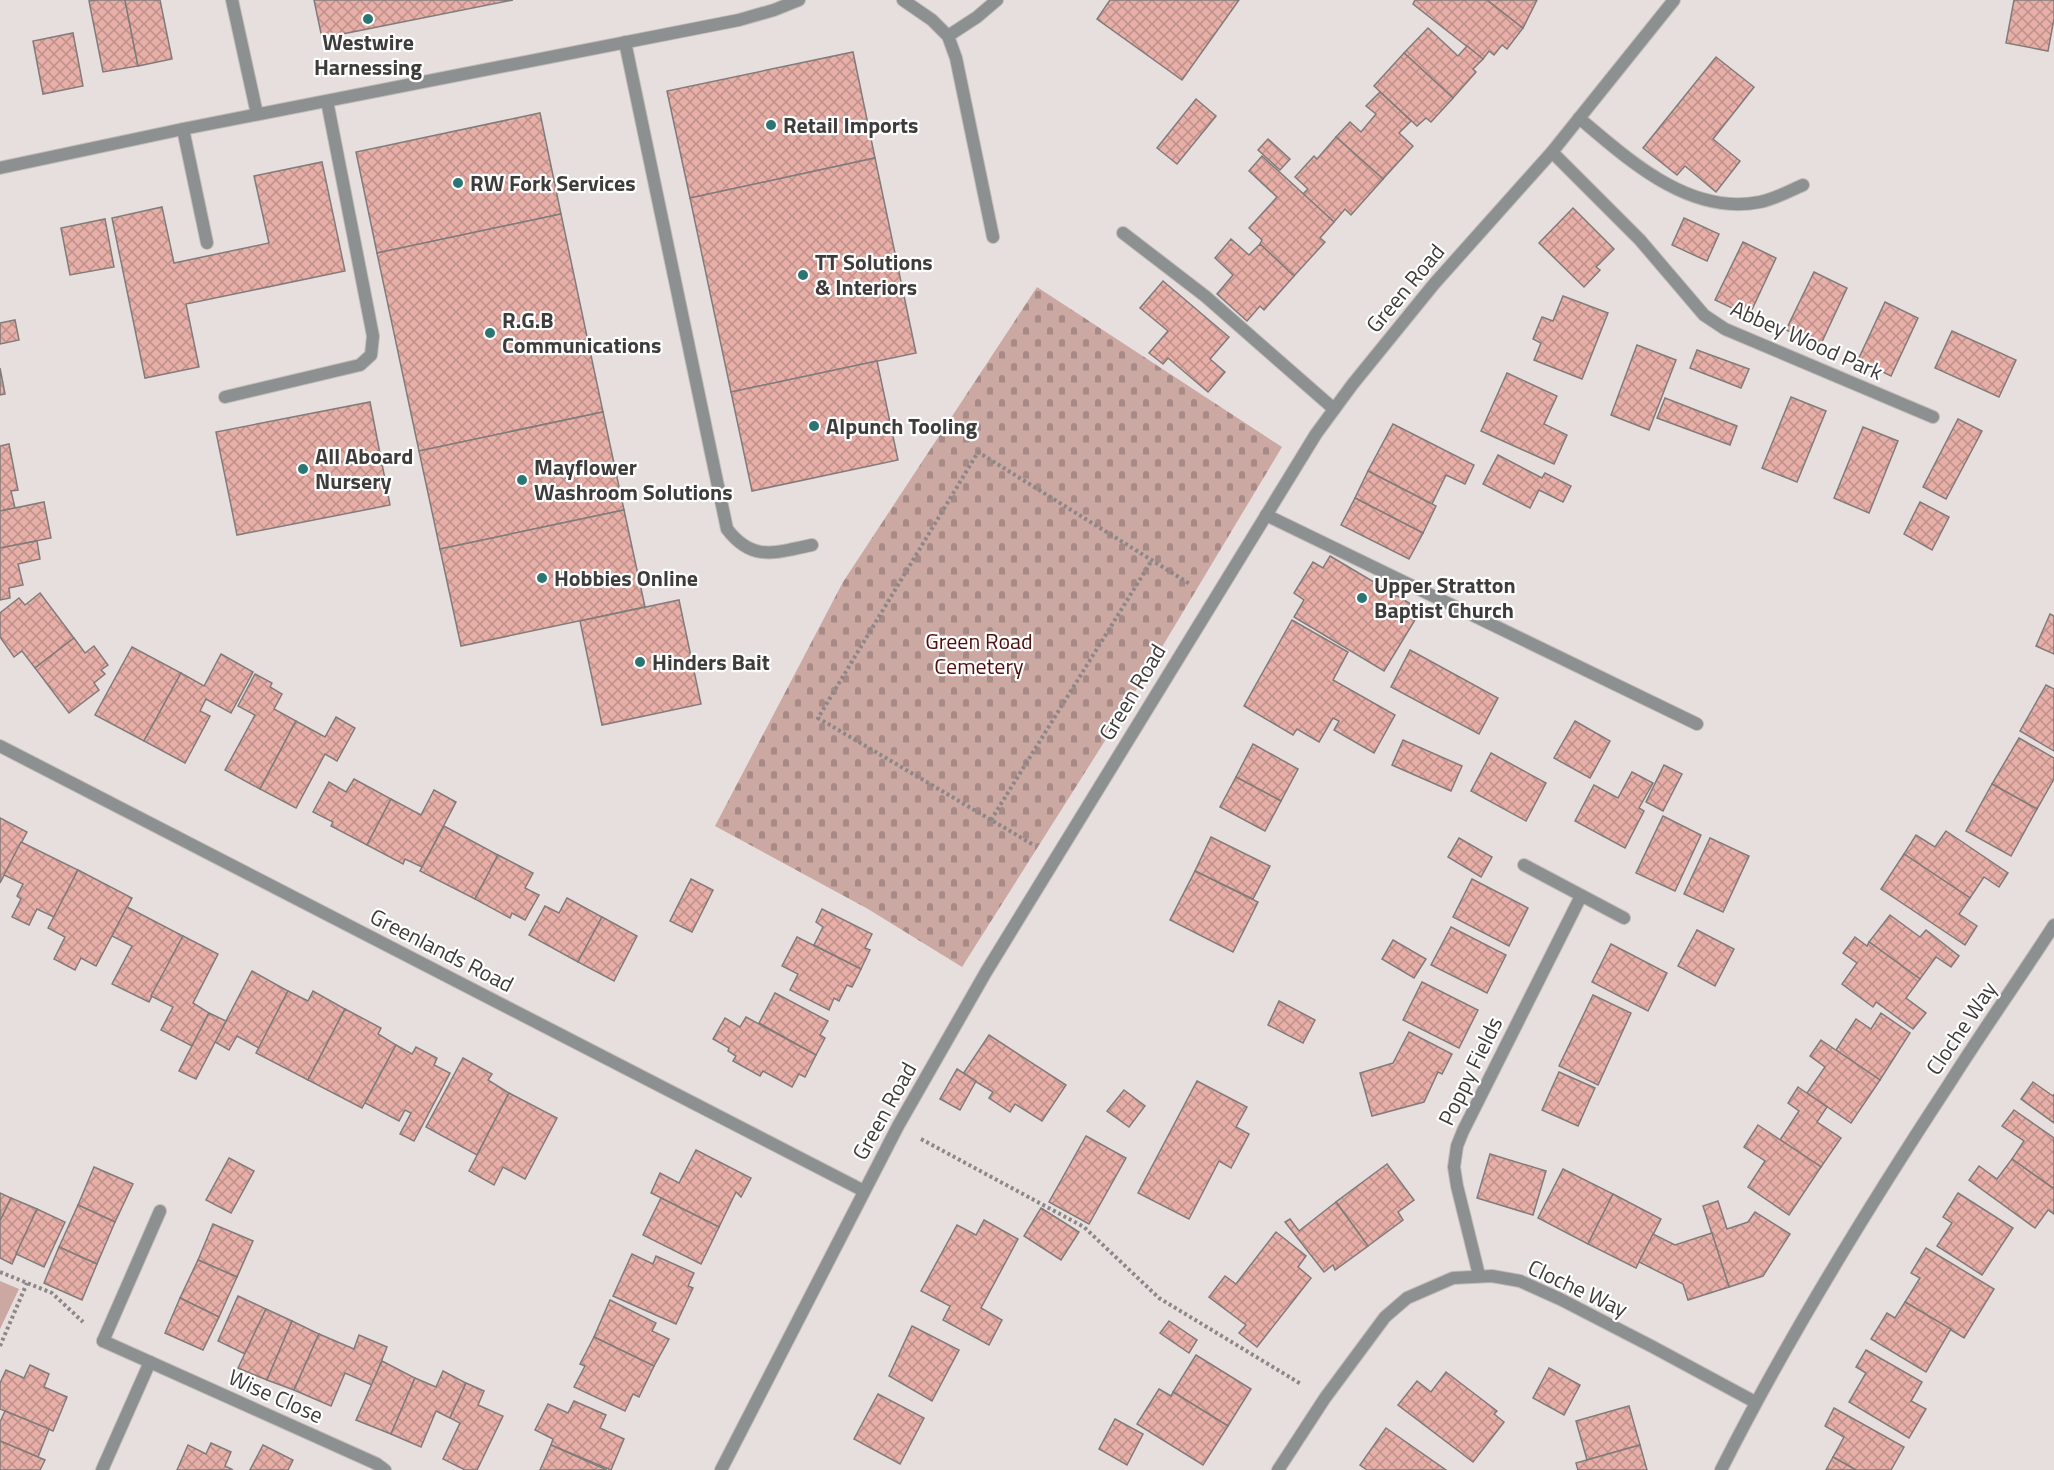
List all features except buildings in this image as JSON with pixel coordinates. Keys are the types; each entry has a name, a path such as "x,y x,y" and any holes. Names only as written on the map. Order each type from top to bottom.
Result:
{"street":[{"path":"232,0 257,114"},
{"path":"0,168 257,114 740,20 799,0"},
{"path":"903,0 932,20 948,36 956,58 993,237"},
{"path":"948,36 998,0"},
{"name":"Green Road","path":"721,1470 898,1126 986,972 1316,434 1434,284 1552,152 1674,0"},
{"path":"625,42 727,530 736,542 758,553 768,554 812,545"},
{"path":"225,397 360,365 371,355 373,336 327,101"},
{"path":"1579,118 1626,158 1661,181 1691,196 1730,204 1760,202 1803,185"},
{"path":"183,129 207,243"},
{"name":"Abbey Wood Park","path":"1552,152 1640,240 1711,320 1725,329 1933,417"},
{"path":"1123,233 1205,296 1334,409"},
{"path":"1266,515 1697,724"},
{"name":"Greenlands Road","path":"0,746 864,1191"},
{"path":"1524,865 1624,918"},
{"name":"Poppy Fields","path":"1479,1275 1457,1186 1454,1167 1457,1146 1581,896"},
{"name":"Cloche Way","path":"1720,1470 1755,1402 1860,1225 1949,1084 2054,925"},
{"path":"103,1341 160,1211"},
{"name":"Cloche Way","path":"1278,1470 1324,1398 1385,1317 1407,1298 1453,1278 1479,1275 1520,1281 1560,1299 1755,1402"},
{"name":"Wise Close","path":"103,1341 377,1464 385,1470"},
{"path":"102,1470 150,1362"}],"path":[{"path":"1055,859 819,718 978,452 1214,599"},
{"path":"991,820 1152,560"},
{"path":"898,1126 1084,1227 1159,1298 1324,1398"},
{"path":"0,1272 52,1293 103,1341"},
{"path":"0,1346 27,1283"}],"green space":[{"name":"Green Road Cemetery","path":"1037,287 1282,447 1120,717 962,967 868,909 715,826 843,582"},
{"path":"0,1281 19,1289 0,1329"}],"place":[{"name":"Westwire Harnessing","path":"368,19"},
{"name":"Retail Imports","path":"771,125"},
{"name":"RW Fork Services","path":"458,183"},
{"name":"TT Solutions & Interiors","path":"803,275"},
{"name":"R.G.B Communications","path":"490,333"},
{"name":"Alpunch Tooling","path":"814,426"},
{"name":"All Aboard Nursery","path":"303,469"},
{"name":"Mayflower Washroom Solutions","path":"522,480"},
{"name":"Hobbies Online","path":"542,578"},
{"name":"Upper Stratton Baptist Church","path":"1362,598"},
{"name":"Hinders Bait","path":"640,662"}]}
